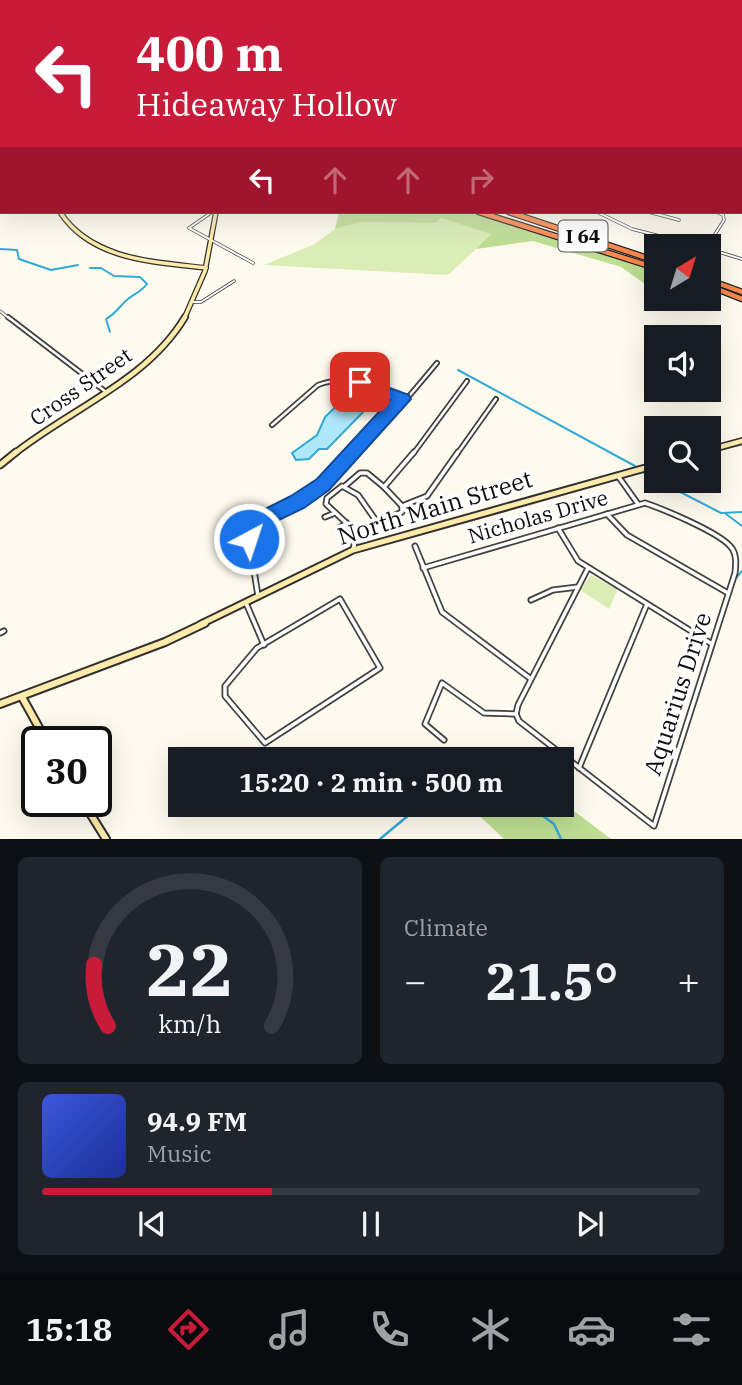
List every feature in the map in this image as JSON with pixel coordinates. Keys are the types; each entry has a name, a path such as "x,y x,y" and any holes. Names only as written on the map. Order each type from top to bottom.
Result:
{"highway":[{"path":"486,214 644,263"},
{"name":"I 64","path":"499,214 644,263"},
{"name":"I 64","path":"515,214 644,257"},
{"path":"721,284 742,292"},
{"path":"721,291 742,299"}],"main road":[{"path":"61,214 78,235 99,246 130,257 206,268"},
{"name":"Cross Street","path":"0,465 106,393 151,356 173,332 194,302 206,268 214,214"},
{"path":"721,447 742,441"},
{"name":"North Main Street","path":"0,704 164,642 353,550 644,468"},
{"path":"22,697 38,726"},
{"path":"92,817 106,839"}],"street":[{"path":"211,214 189,228 253,263"},
{"path":"601,214 632,229 651,234"},
{"path":"656,214 679,220"},
{"path":"716,234 724,220 721,214"},
{"path":"721,252 742,259"},
{"path":"194,302 201,302 234,281"},
{"path":"0,311 106,393"},
{"path":"258,597 249,539 255,523 316,491 395,404 410,395 437,363"},
{"path":"272,425 326,381 360,382 404,399"},
{"path":"384,487 400,471 467,381"},
{"path":"402,506 427,496 496,399"},
{"path":"325,501 355,476 367,473 402,506 402,512 377,522 358,534 352,544 353,550"},
{"path":"618,476 638,504"},
{"path":"345,486 360,499 377,522"},
{"path":"318,500 325,501 358,534"},
{"name":"Nicholas Drive","path":"423,568 638,504 651,504 726,542 735,558 734,573"},
{"path":"325,517 335,513"},
{"path":"607,514 627,535 728,593"},
{"path":"339,528 347,523"},
{"path":"558,528 573,554 588,568 713,645"},
{"path":"415,546 442,612 531,679"},
{"path":"588,568 517,705 516,714 519,721 579,768 647,604"},
{"name":"Aquarius Drive","path":"579,768 654,826 734,573"},
{"path":"531,600 548,592 578,587"},
{"path":"340,599 380,668 265,743 223,691 227,682 264,645 340,599"},
{"path":"246,603 264,645"},
{"path":"444,740 425,724 442,683 478,711 500,717 516,714"}],"green space":[{"path":"339,214 476,214 644,267 644,283 621,267 533,241 476,249 491,234 441,218 436,223 361,222 335,229"},
{"path":"441,218 492,234 448,275 264,265 315,244 335,229 361,222 435,223"},
{"path":"591,575 618,589 609,609 580,590"},
{"path":"574,811 611,839 504,839 481,817 574,817"}],"water":[{"path":"350,384 363,385 378,392 373,402 327,449 319,449 309,459 296,460 292,453 317,435 325,417 347,396"}],"waterway":[{"path":"0,249 17,250 19,259 51,270 78,265"},
{"path":"90,268 101,268 114,276 140,277 147,284 106,319 110,332"},
{"path":"458,370 635,466"},
{"path":"682,493 721,513 742,512"},
{"path":"726,514 742,526"},
{"path":"736,578 742,571"},
{"path":"380,839 407,817"},
{"path":"544,817 554,824 561,839"}],"route":[{"path":"249,539 255,523 297,502 323,485 395,404 404,399 360,382"}]}
